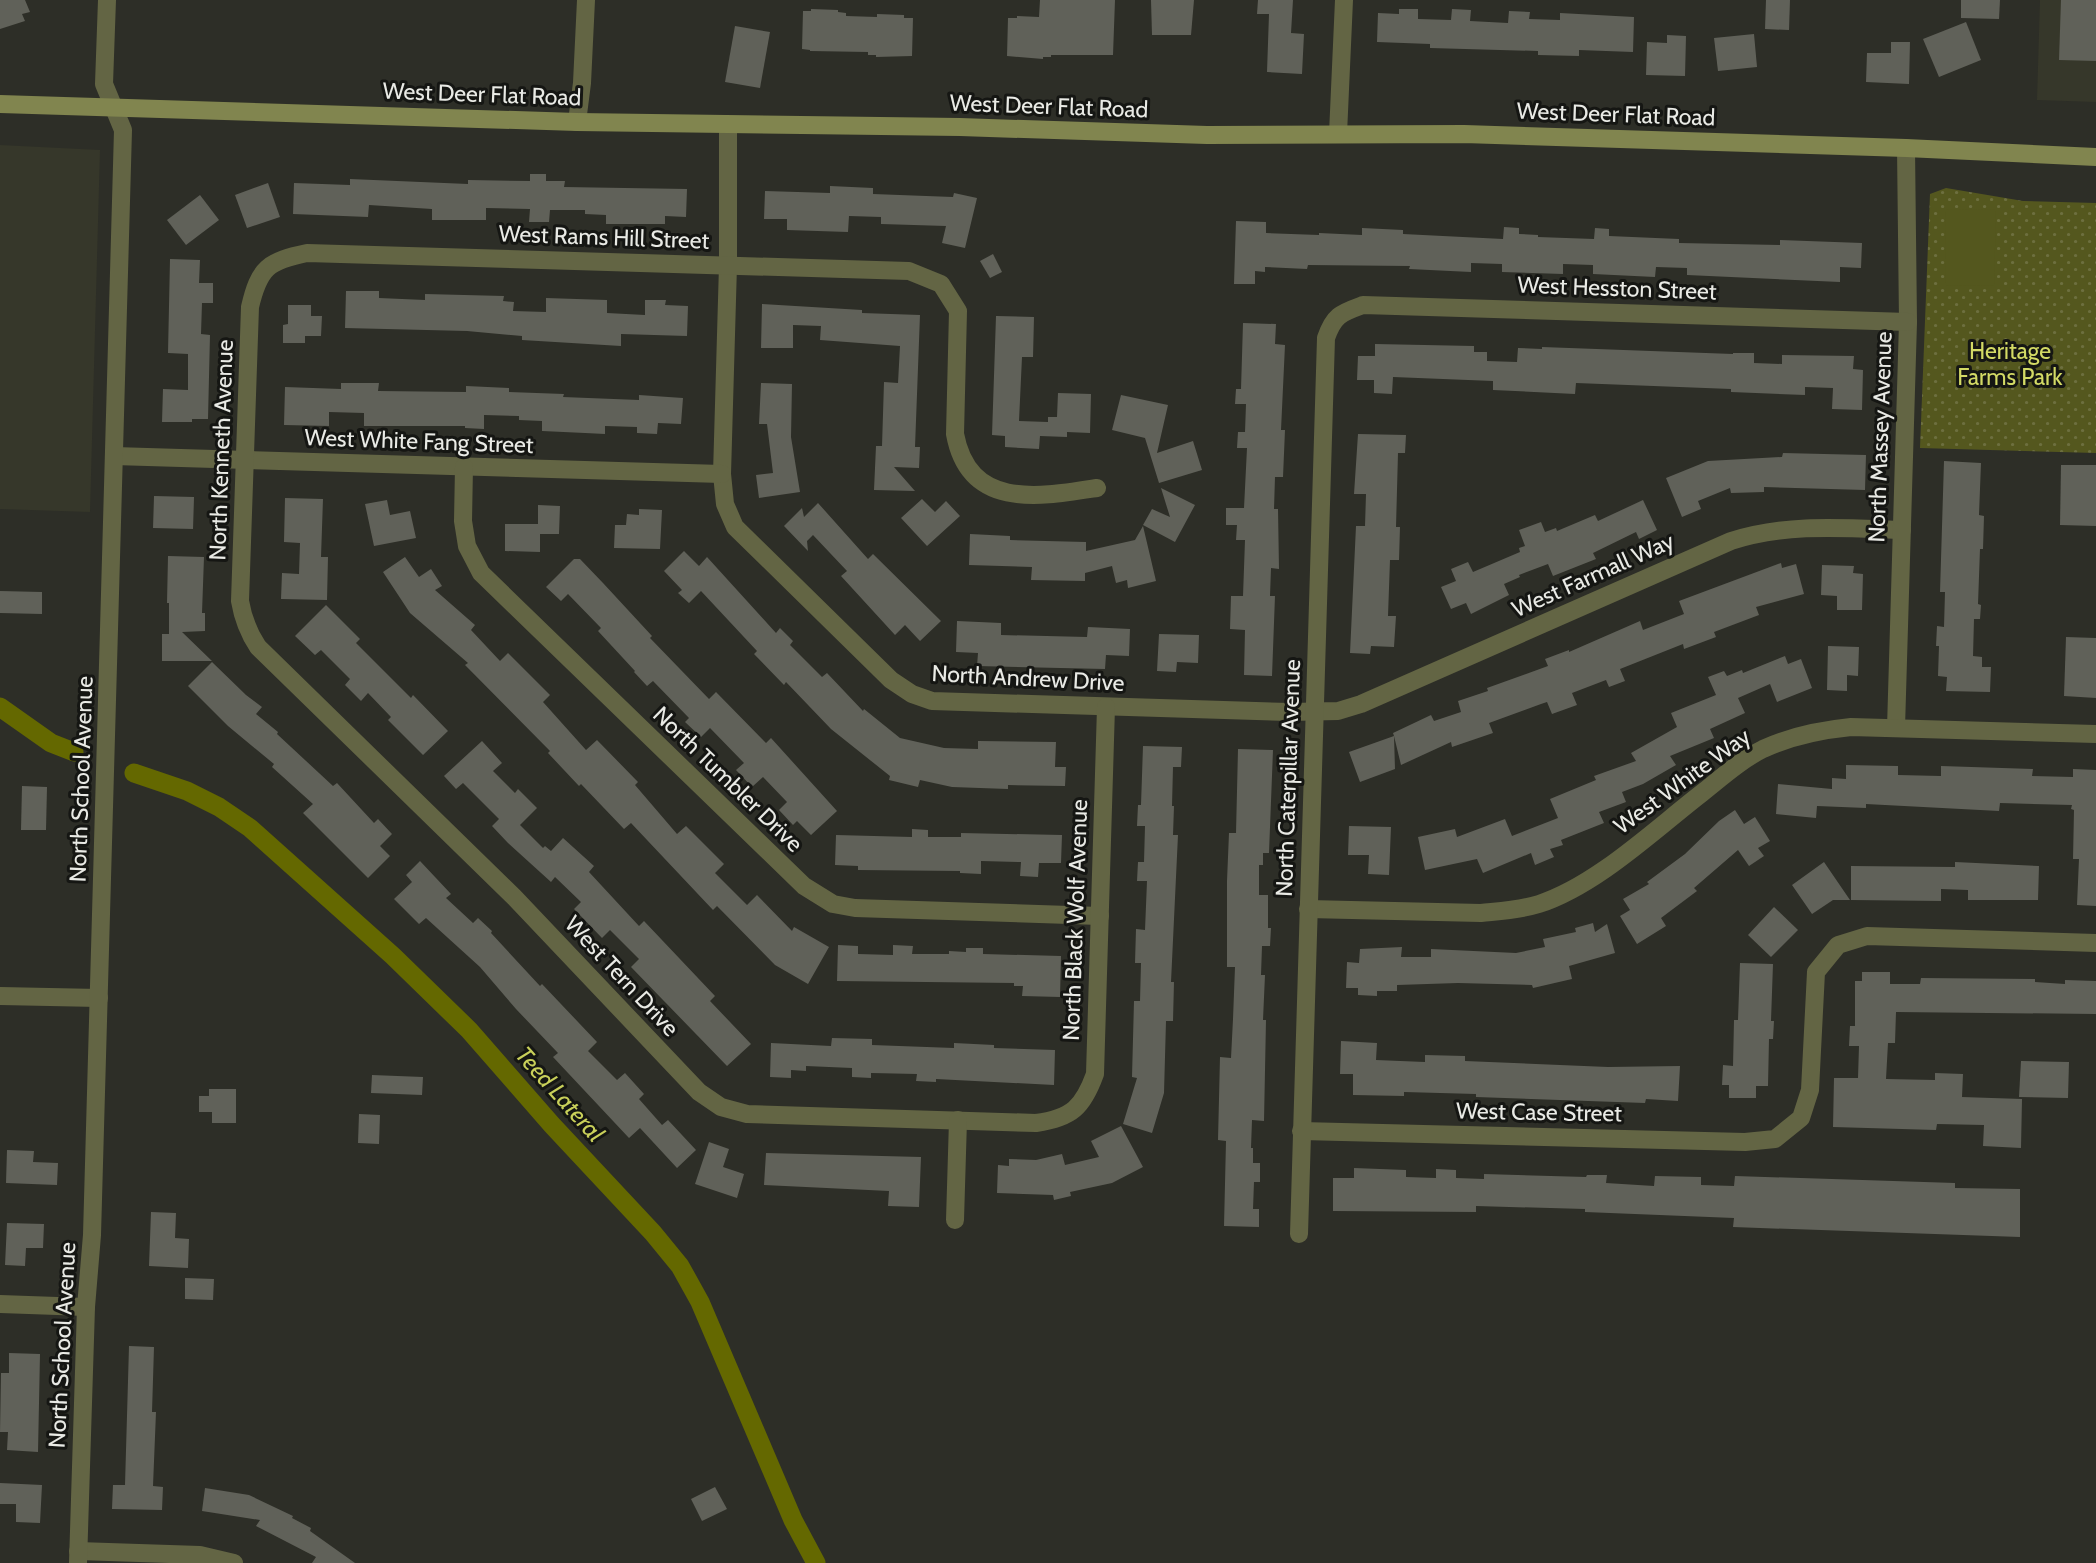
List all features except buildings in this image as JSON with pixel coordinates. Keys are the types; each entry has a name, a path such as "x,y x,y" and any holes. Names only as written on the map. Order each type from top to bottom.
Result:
{"main road":[{"name":"West Deer Flat Road","path":"0,104 577,122 960,127 1207,135 1464,134 2096,157"}],"street":[{"name":"North School Avenue","path":"78,1557 86,1307 92,1235 123,130 104,84 107,0"},
{"path":"577,122 582,83 586,0"},
{"path":"1338,134 1344,0"},
{"name":"North Andrew Drive","path":"728,125 728,265 722,474 725,504 735,527 891,680 912,694 932,701 1314,713"},
{"name":"North Massey Avenue","path":"1896,728 1908,322 1906,148"},
{"name":"West Rams Hill Street","path":"267,268 285,257 307,253 909,271 941,284 958,311 955,434 959,453 968,470 987,487 1009,494 1051,495 1097,488"},
{"name":"North Kenneth Avenue","path":"251,636 244,622 240,601 250,307 256,282 267,268"},
{"name":"West Hesston Street","path":"1331,323 1341,312 1363,305 1908,322"},
{"name":"North Caterpillar Avenue","path":"1298,1234 1326,338 1331,323"},
{"name":"West White Fang Street","path":"114,456 722,474"},
{"name":"North Tumbler Drive","path":"464,467 463,521 467,547 481,573 804,886 833,904 855,908 1100,916"},
{"name":"West Farmall Way","path":"1314,713 1361,705 1731,541 1758,532 1805,527 1902,530"},
{"name":"West Tern Drive","path":"251,636 258,647 514,897 699,1093 721,1107 747,1114 1036,1123 1058,1120"},
{"name":"North Black Wolf Avenue","path":"1058,1120 1085,1100 1095,1074 1106,707"},
{"name":"West White Way","path":"1308,909 1481,913 1509,911 1539,904 1594,876 1742,761 1782,741 1822,730 1851,727 2096,734"},
{"name":"West Case Street","path":"1301,1131 1752,1142 1775,1139 1801,1118 1810,1090 1816,972 1838,945 1867,936 2096,943"},
{"path":"0,996 99,998"},
{"path":"954,1220 958,1120"},
{"path":"0,1304 86,1307"},
{"path":"78,1557 200,1555 234,1563"}],"shaded area":[{"path":"2040,0 2096,0 2096,102 2037,100"},
{"path":"0,145 100,150 90,512 0,509"}],"green space":[{"name":"Heritage Farms Park","path":"1946,188 2023,201 2096,203 2096,453 1920,448 1930,194"},
{"path":"1946,209 1996,210 1994,286 1945,285"}],"waterway":[{"name":"Teed Lateral","path":"0,707 51,743 74,752"},
{"name":"Teed Lateral","path":"134,773 187,791 219,807 250,828 393,956 469,1030 552,1125 653,1233 680,1266 700,1302 793,1520 816,1563"}]}
